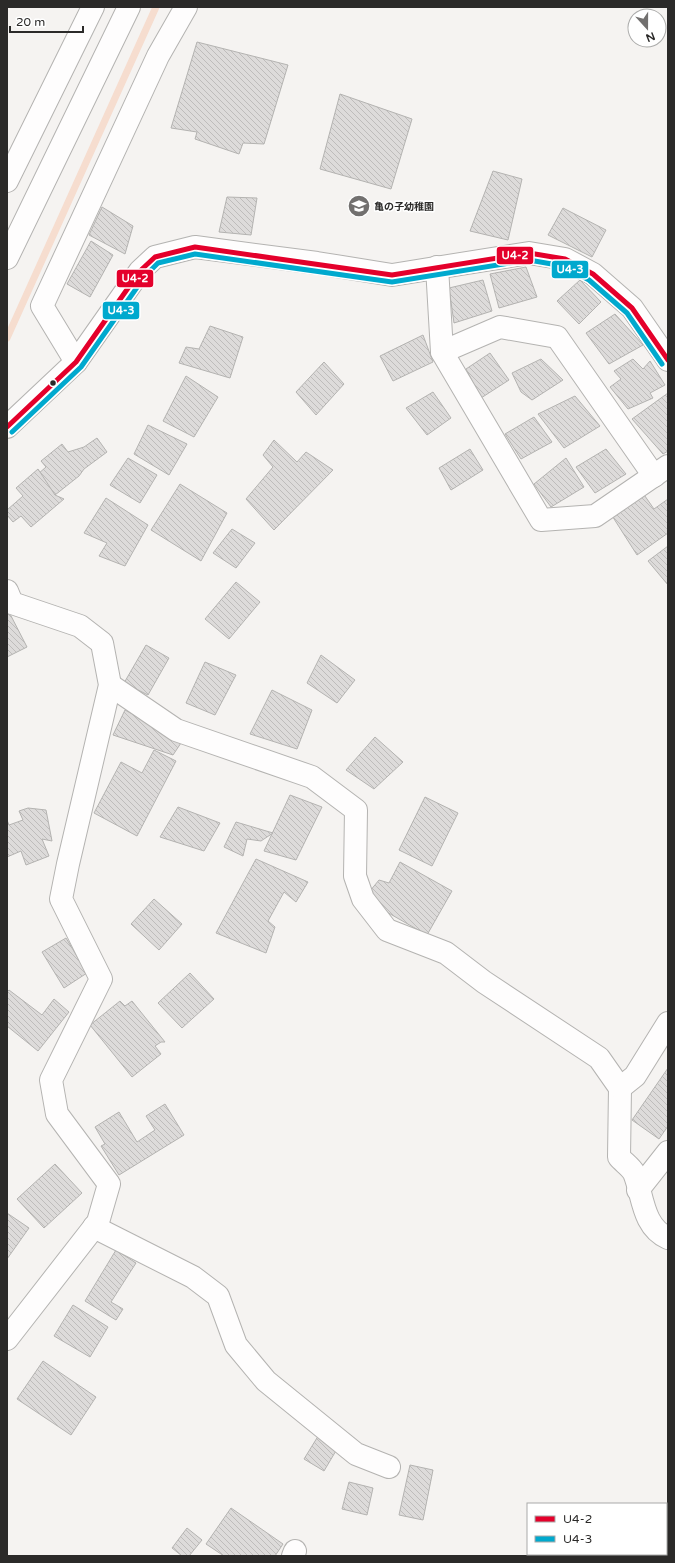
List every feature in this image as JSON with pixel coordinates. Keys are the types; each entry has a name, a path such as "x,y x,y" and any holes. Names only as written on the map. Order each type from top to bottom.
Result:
{"street":[{"path":"7,181 93,7"},
{"path":"7,258 129,7"},
{"path":"76,362 42,306 158,56 186,7"},
{"path":"7,427 76,362 140,271 155,257 195,247 317,263 392,275 529,253 565,259 593,274 632,308 668,360"},
{"path":"437,267 442,352 541,520 596,516 661,471 557,337 500,327 442,352"},
{"path":"7,591 12,603 80,626 102,643 110,685 61,899 101,979 51,1080 57,1114 109,1184 98,1222 7,1340"},
{"path":"110,685 176,730 312,777 356,810 355,876 363,899 387,930 446,953 484,982 599,1058 620,1088 619,1157 633,1172 643,1207 654,1227 668,1238"},
{"path":"620,1088 635,1076 668,1023"},
{"path":"638,1190 668,1152"},
{"path":"94,1227 193,1277 218,1296 236,1345 266,1381 356,1454 389,1467"}],"building":[{"path":"197,42 288,65 264,144 243,143 239,154 195,139 197,132 171,128"},
{"path":"340,94 412,119 391,189 320,169"},
{"path":"493,171 522,179 508,240 470,231"},
{"path":"227,197 257,198 251,235 219,232"},
{"path":"102,207 133,226 125,254 89,235"},
{"path":"563,208 606,230 592,257 548,235"},
{"path":"91,241 113,255 90,297 67,284"},
{"path":"526,267 537,297 499,308 490,274"},
{"path":"483,280 492,311 454,323 449,288"},
{"path":"580,280 601,302 579,324 557,301"},
{"path":"615,314 643,345 609,364 586,333"},
{"path":"210,326 243,337 230,378 179,363 186,347 199,349"},
{"path":"423,335 433,362 393,381 380,356"},
{"path":"490,353 509,380 481,398 466,369"},
{"path":"541,359 563,380 532,400 521,392 512,373"},
{"path":"633,359 643,369 650,361 665,385 650,393 653,398 628,409 610,387 621,379 614,371"},
{"path":"324,362 344,384 316,415 296,392"},
{"path":"186,376 218,397 194,437 163,421"},
{"path":"433,392 451,418 427,435 406,408"},
{"path":"668,393 668,451 663,454 632,419"},
{"path":"575,396 600,426 564,448 538,414"},
{"path":"534,417 552,442 521,459 505,434"},
{"path":"148,425 187,444 169,475 134,454"},
{"path":"97,438 107,452 84,469 79,476 55,495 38,474 46,467 41,461 62,444 68,452 84,447"},
{"path":"274,440 297,462 306,452 333,470 274,530 246,499 273,467 263,455"},
{"path":"470,449 483,470 451,490 439,468"},
{"path":"606,449 626,474 595,493 576,467"},
{"path":"128,458 157,475 140,503 110,485"},
{"path":"566,458 584,487 551,507 534,484"},
{"path":"38,469 55,495 64,499 31,527 21,516 13,522 7,515 7,510 23,496 16,488"},
{"path":"180,484 227,513 201,561 151,530"},
{"path":"640,489 654,509 668,499 668,533 637,555 609,511"},
{"path":"106,498 148,525 125,566 99,556 107,543 84,533"},
{"path":"232,529 255,543 236,568 213,553"},
{"path":"668,546 668,585 648,561"},
{"path":"236,582 260,602 229,639 205,619"},
{"path":"9,612 27,647 7,657 7,614"},
{"path":"146,645 169,658 148,695 124,683"},
{"path":"321,655 355,680 337,703 307,683"},
{"path":"205,662 236,675 215,715 186,703"},
{"path":"272,690 312,710 297,749 250,734"},
{"path":"125,710 183,740 173,755 113,735"},
{"path":"375,737 403,762 374,789 346,770"},
{"path":"154,750 176,761 137,836 94,813 121,762 142,773"},
{"path":"290,795 322,807 296,860 264,851"},
{"path":"425,797 458,813 432,866 399,850"},
{"path":"178,807 220,823 204,851 160,837"},
{"path":"28,808 46,810 52,841 42,839 49,856 26,865 21,851 7,857 7,820 9,825 23,820 19,811"},
{"path":"236,822 273,833 261,841 247,839 243,856 224,847"},
{"path":"256,859 308,882 296,902 284,892 268,921 275,927 266,953 216,933"},
{"path":"400,862 452,891 427,935 378,907 365,897 379,880 389,883"},
{"path":"154,899 182,924 159,950 131,924"},
{"path":"66,938 87,973 64,988 42,952"},
{"path":"190,973 214,999 182,1028 158,1003"},
{"path":"9,990 42,1015 54,999 69,1012 38,1051 7,1026 7,992"},
{"path":"120,1001 125,1006 132,1001 165,1042 161,1042 155,1046 161,1054 132,1077 90,1025"},
{"path":"668,1068 668,1126 659,1139 632,1120"},
{"path":"165,1104 184,1135 119,1175 101,1146 105,1144 95,1127 119,1112 137,1142 155,1130 146,1116"},
{"path":"55,1164 82,1193 44,1228 17,1199"},
{"path":"7,1213 29,1228 7,1259"},
{"path":"116,1250 136,1263 111,1302 123,1309 116,1320 85,1301"},
{"path":"73,1305 108,1327 90,1357 54,1336"},
{"path":"43,1361 96,1397 71,1435 17,1399"},
{"path":"320,1433 340,1444 324,1471 304,1459"},
{"path":"410,1465 433,1470 423,1520 399,1515"},
{"path":"349,1482 373,1488 367,1515 342,1509"},
{"path":"231,1508 283,1544 275,1556 224,1556 206,1544"},
{"path":"187,1528 202,1540 189,1556 182,1556 172,1548"}],"waterway":[{"path":"7,338 156,7"}],"transit line":[{"name":"U4-2","path":"7,427 76,362 140,271 155,257 195,247 392,275 529,253 565,259 593,274 632,308 668,360"},
{"name":"U4-3","path":"12,432 81,367 145,276 158,263 195,254 392,282 529,260 563,266 589,280 627,313 662,364"}],"place":[{"name":"亀の子幼稚園","path":"359,206"}]}
